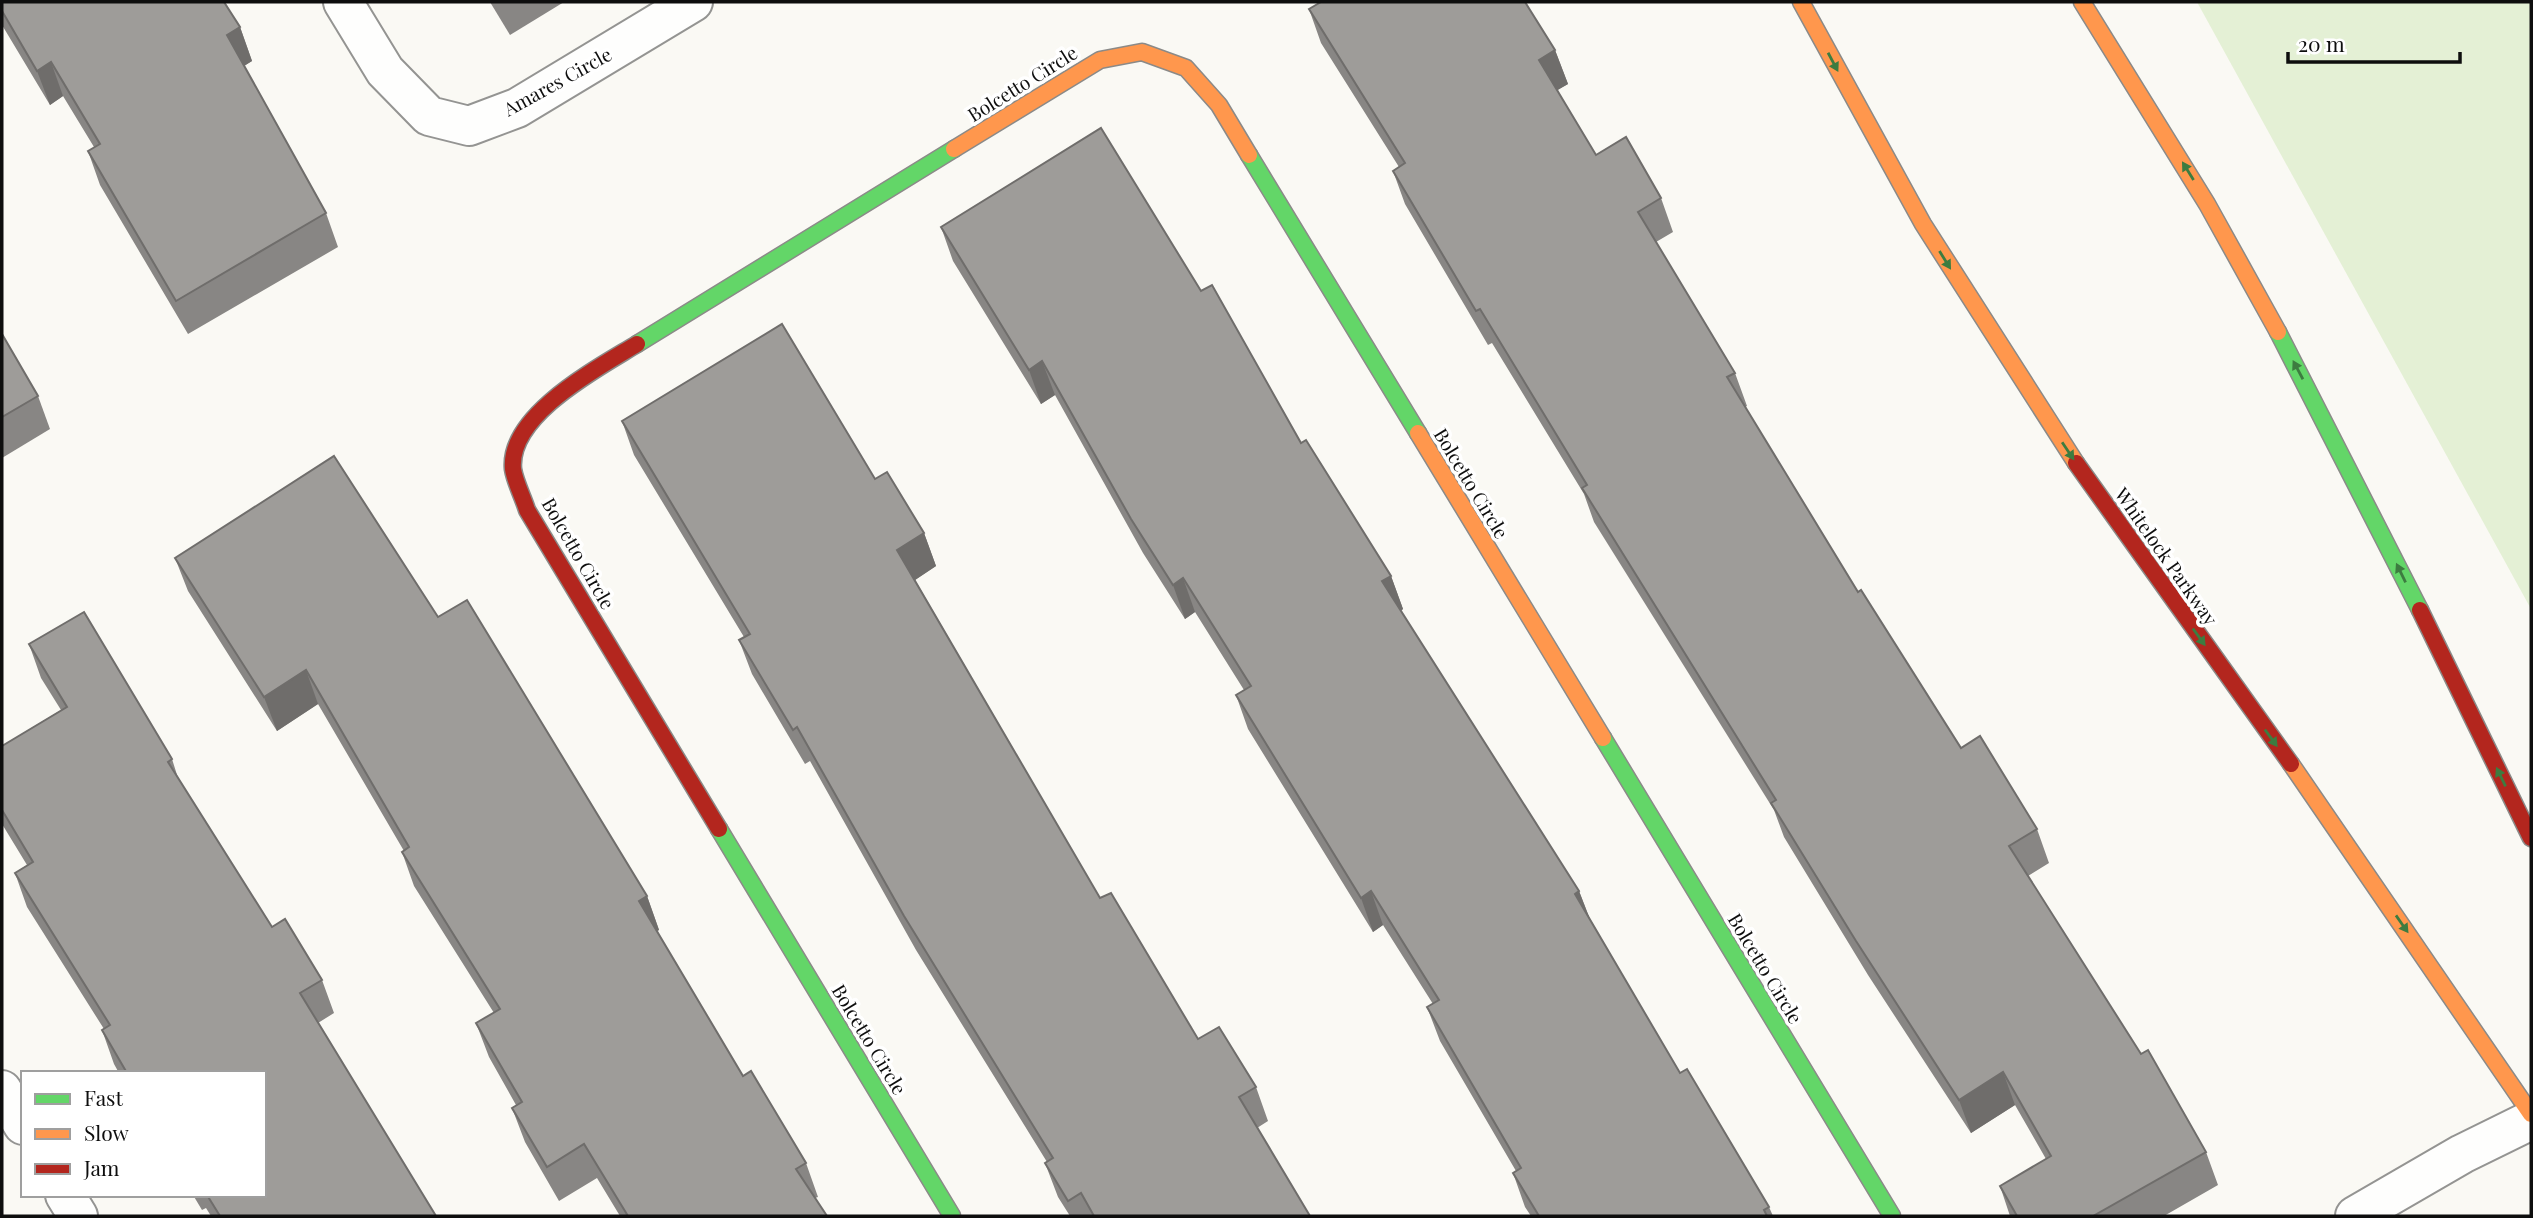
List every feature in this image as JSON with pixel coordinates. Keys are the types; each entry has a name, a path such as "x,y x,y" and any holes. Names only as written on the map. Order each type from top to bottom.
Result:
{"street":[{"name":"Amares Circle","path":"343,2 385,71 429,116 469,126 517,108 693,2"},
{"name":"Whitelock Parkway","path":"1801,2 1923,224 2025,387 2531,1114"},
{"path":"2082,2 2196,184 2274,323 2347,464 2531,838"},
{"name":"Bolcetto Circle","path":"952,1216 527,510 513,468 520,435 544,405 625,351 1100,60 1142,52 1186,68 1219,105 1892,1216"},
{"path":"2,1090 21,1122"},
{"path":"2355,1216 2462,1154 2531,1120"},
{"path":"66,1197 78,1216"}],"green space":[{"path":"2197,2 2531,2 2531,609"}],"building":[{"path":"2,2 224,2 240,27 227,35 326,213 176,301 88,151 100,144 51,62 37,71 2,11"},
{"path":"1321,2 1525,2 1555,50 1539,60 1596,155 1626,137 1661,198 1638,212 1735,373 1727,377 1858,592 1861,590 1961,748 1980,736 2037,829 2009,846 2141,1054 2148,1050 2206,1152 2093,1216 2017,1216 2000,1186 2051,1156 2003,1072 1959,1100 1856,941 1771,803 1776,800 1582,488 1587,485 1480,309 1476,311 1393,171 1405,163 1309,9"},
{"path":"1101,128 1201,291 1212,285 1301,443 1306,440 1391,576 1382,581 1579,891 1575,894 1680,1073 1687,1069 1769,1207 1764,1210 1767,1216 1539,1216 1513,1173 1521,1168 1427,1007 1439,1000 1371,891 1361,898 1236,695 1251,686 1183,578 1173,585 1131,519 1042,361 1029,370 941,227"},
{"path":"782,324 875,479 887,472 924,533 897,550 1100,898 1111,893 1198,1039 1219,1027 1256,1087 1239,1097 1310,1216 1094,1216 1081,1193 1068,1201 1045,1163 1053,1158 904,916 797,727 793,730 739,640 750,634 622,421"},
{"path":"2,334 38,396 2,417"},
{"path":"334,456 438,617 467,600 647,896 639,901 743,1076 751,1071 806,1163 796,1169 827,1216 628,1216 584,1144 547,1167 512,1108 522,1102 476,1023 500,1009 402,852 409,847 306,670 264,697 175,558"},
{"path":"84,612 172,759 168,762 272,927 285,919 322,980 300,993 436,1216 220,1216 208,1197 266,1197 266,1071 126,1071 102,1030 110,1025 15,873 33,862 2,810 2,746 67,707 29,644"}],"traffic: fast":[{"path":"637,344 954,149"},
{"path":"1249,155 1418,433"},
{"path":"2278,332 2420,610"},
{"path":"1603,738 1892,1216"},
{"path":"719,829 952,1216"}],"traffic: slow":[{"path":"1801,2 1923,224 2076,463"},
{"path":"2082,2 2207,204 2278,332"},
{"path":"954,149 1100,60 1142,52 1186,68 1219,105 1249,155"},
{"path":"1418,433 1603,738"},
{"path":"2291,764 2531,1114"}],"traffic: jam":[{"path":"637,344 579,380 540,412 525,430 515,449 513,469 527,510 719,829"},
{"path":"2076,463 2291,764"},
{"path":"2420,610 2531,838"}]}
